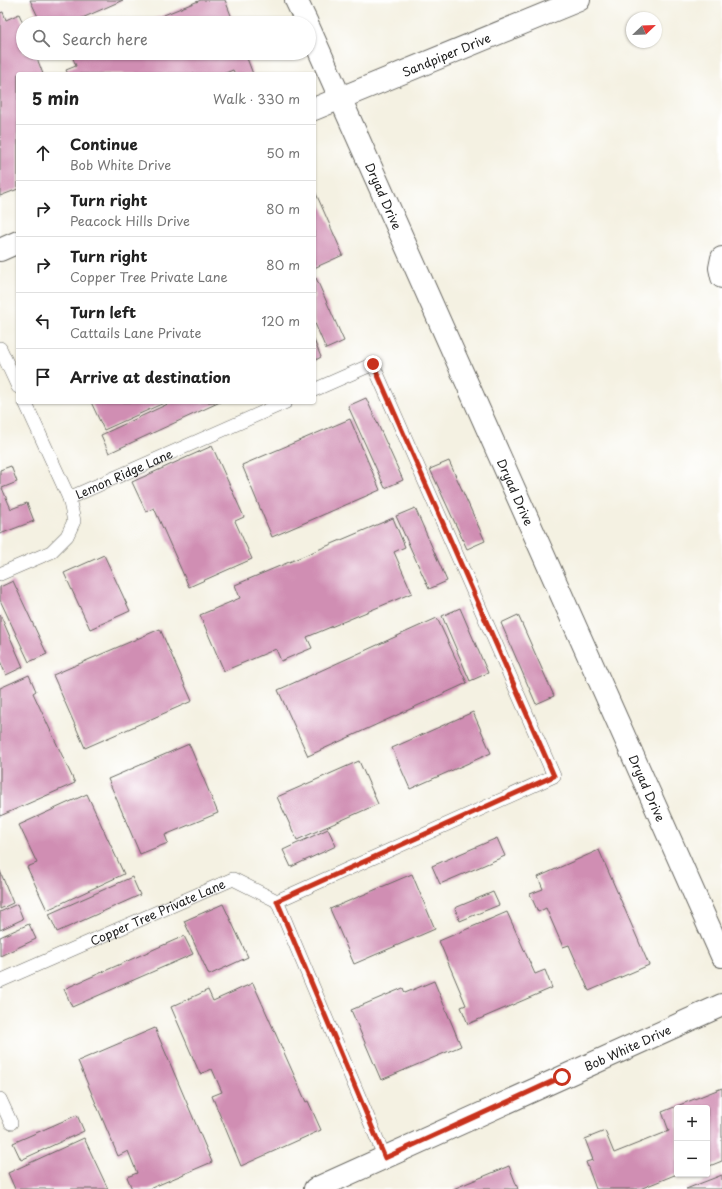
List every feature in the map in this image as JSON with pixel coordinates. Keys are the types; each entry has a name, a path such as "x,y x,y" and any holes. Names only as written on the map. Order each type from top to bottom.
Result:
{"street":[{"path":"296,0 304,16"},
{"name":"Sandpiper Drive","path":"316,108 571,2"},
{"name":"Dryad Drive","path":"316,44 722,956"},
{"path":"0,250 16,243"},
{"path":"722,258 720,268 722,277"},
{"name":"Bob White Drive","path":"315,1189 722,1005"}],"lane":[{"path":"0,348 16,383"},
{"path":"316,389 373,364 554,776 277,901 385,1158"},
{"path":"26,404 69,498"},
{"name":"Lemon Ridge Lane","path":"0,574 51,552 67,536 74,521 69,498 281,404"},
{"name":"Copper Tree Private Lane","path":"0,981 233,879 277,901"},
{"path":"0,1099 11,1123"}],"building":[{"path":"30,0 123,0 87,16 38,16"},
{"path":"201,0 225,0 231,16 161,16"},
{"path":"3,12 6,20 19,14 20,16 16,16 16,60 38,60 42,72 16,72 16,190 0,196 0,13"},
{"path":"74,60 248,60 252,72 234,72 233,70 228,72 67,72 66,70 76,66"},
{"path":"316,194 343,255 316,267"},
{"path":"316,278 344,341 326,349 316,326"},
{"path":"316,345 321,357 316,360"},
{"path":"366,398 403,480 385,488 348,406"},
{"path":"92,404 162,404 104,430"},
{"path":"168,404 216,404 109,453 101,435"},
{"path":"350,419 380,490 272,537 242,465"},
{"path":"212,446 244,517 235,521 252,559 189,587 154,508 146,512 132,482"},
{"path":"449,461 485,541 467,549 430,469"},
{"path":"11,466 17,482 2,488 11,509 27,503 34,521 0,534 0,470"},
{"path":"415,508 447,581 429,589 396,516"},
{"path":"393,518 405,547 394,552 412,593 307,637 312,648 281,661 276,649 224,671 200,615 240,598 235,585"},
{"path":"104,555 130,611 90,629 64,573"},
{"path":"13,581 47,654 29,662 0,600 0,587"},
{"path":"460,608 488,673 470,681 442,616"},
{"path":"0,614 23,667 6,675 0,661"},
{"path":"518,615 554,696 536,704 501,623"},
{"path":"437,618 467,683 308,756 278,690"},
{"path":"160,629 192,701 85,748 53,675"},
{"path":"29,675 36,691 33,693 75,783 0,816 0,688"},
{"path":"473,712 491,753 410,789 392,748"},
{"path":"189,744 218,813 165,835 168,843 140,854 108,779"},
{"path":"359,761 378,804 297,840 277,797"},
{"path":"87,794 124,874 47,910 27,867 37,863 19,825"},
{"path":"328,829 336,846 291,867 283,850"},
{"path":"497,838 505,856 440,884 432,866"},
{"path":"599,850 649,965 589,991 569,945 563,947 546,908 538,912 530,894 543,889 538,877"},
{"path":"0,871 13,903 0,909"},
{"path":"412,874 435,929 354,964 330,909"},
{"path":"132,877 140,895 57,932 49,914"},
{"path":"493,892 499,905 460,921 455,908"},
{"path":"17,904 23,919 0,930 0,912"},
{"path":"223,904 248,957 209,975 184,921"},
{"path":"507,912 535,974 545,970 552,988 468,1024 461,1007 466,1005 439,941"},
{"path":"29,924 36,939 0,956 0,937"},
{"path":"184,936 193,954 72,1007 64,989"},
{"path":"434,981 461,1046 381,1080 351,1010 403,988 405,993"},
{"path":"253,983 306,1102 308,1101 321,1130 241,1166 212,1096 222,1092 212,1069 200,1074 171,1007 208,990 213,1001"},
{"path":"155,1028 212,1162 149,1189 132,1189 127,1177 137,1173 128,1151 118,1156 78,1061"},
{"path":"722,1088 722,1161 710,1166 710,1105 680,1105"},
{"path":"674,1107 674,1175 640,1189 596,1189 586,1162 593,1160 585,1139 605,1131 614,1153 669,1131 662,1112"},
{"path":"77,1115 84,1131 21,1160 13,1143"},
{"path":"84,1138 108,1189 15,1189 8,1173"},
{"path":"509,1166 518,1189 453,1189"},
{"path":"722,1175 722,1189 686,1189"}],"route":[{"path":"373,364 554,776 277,901 385,1158 562,1077"}]}
